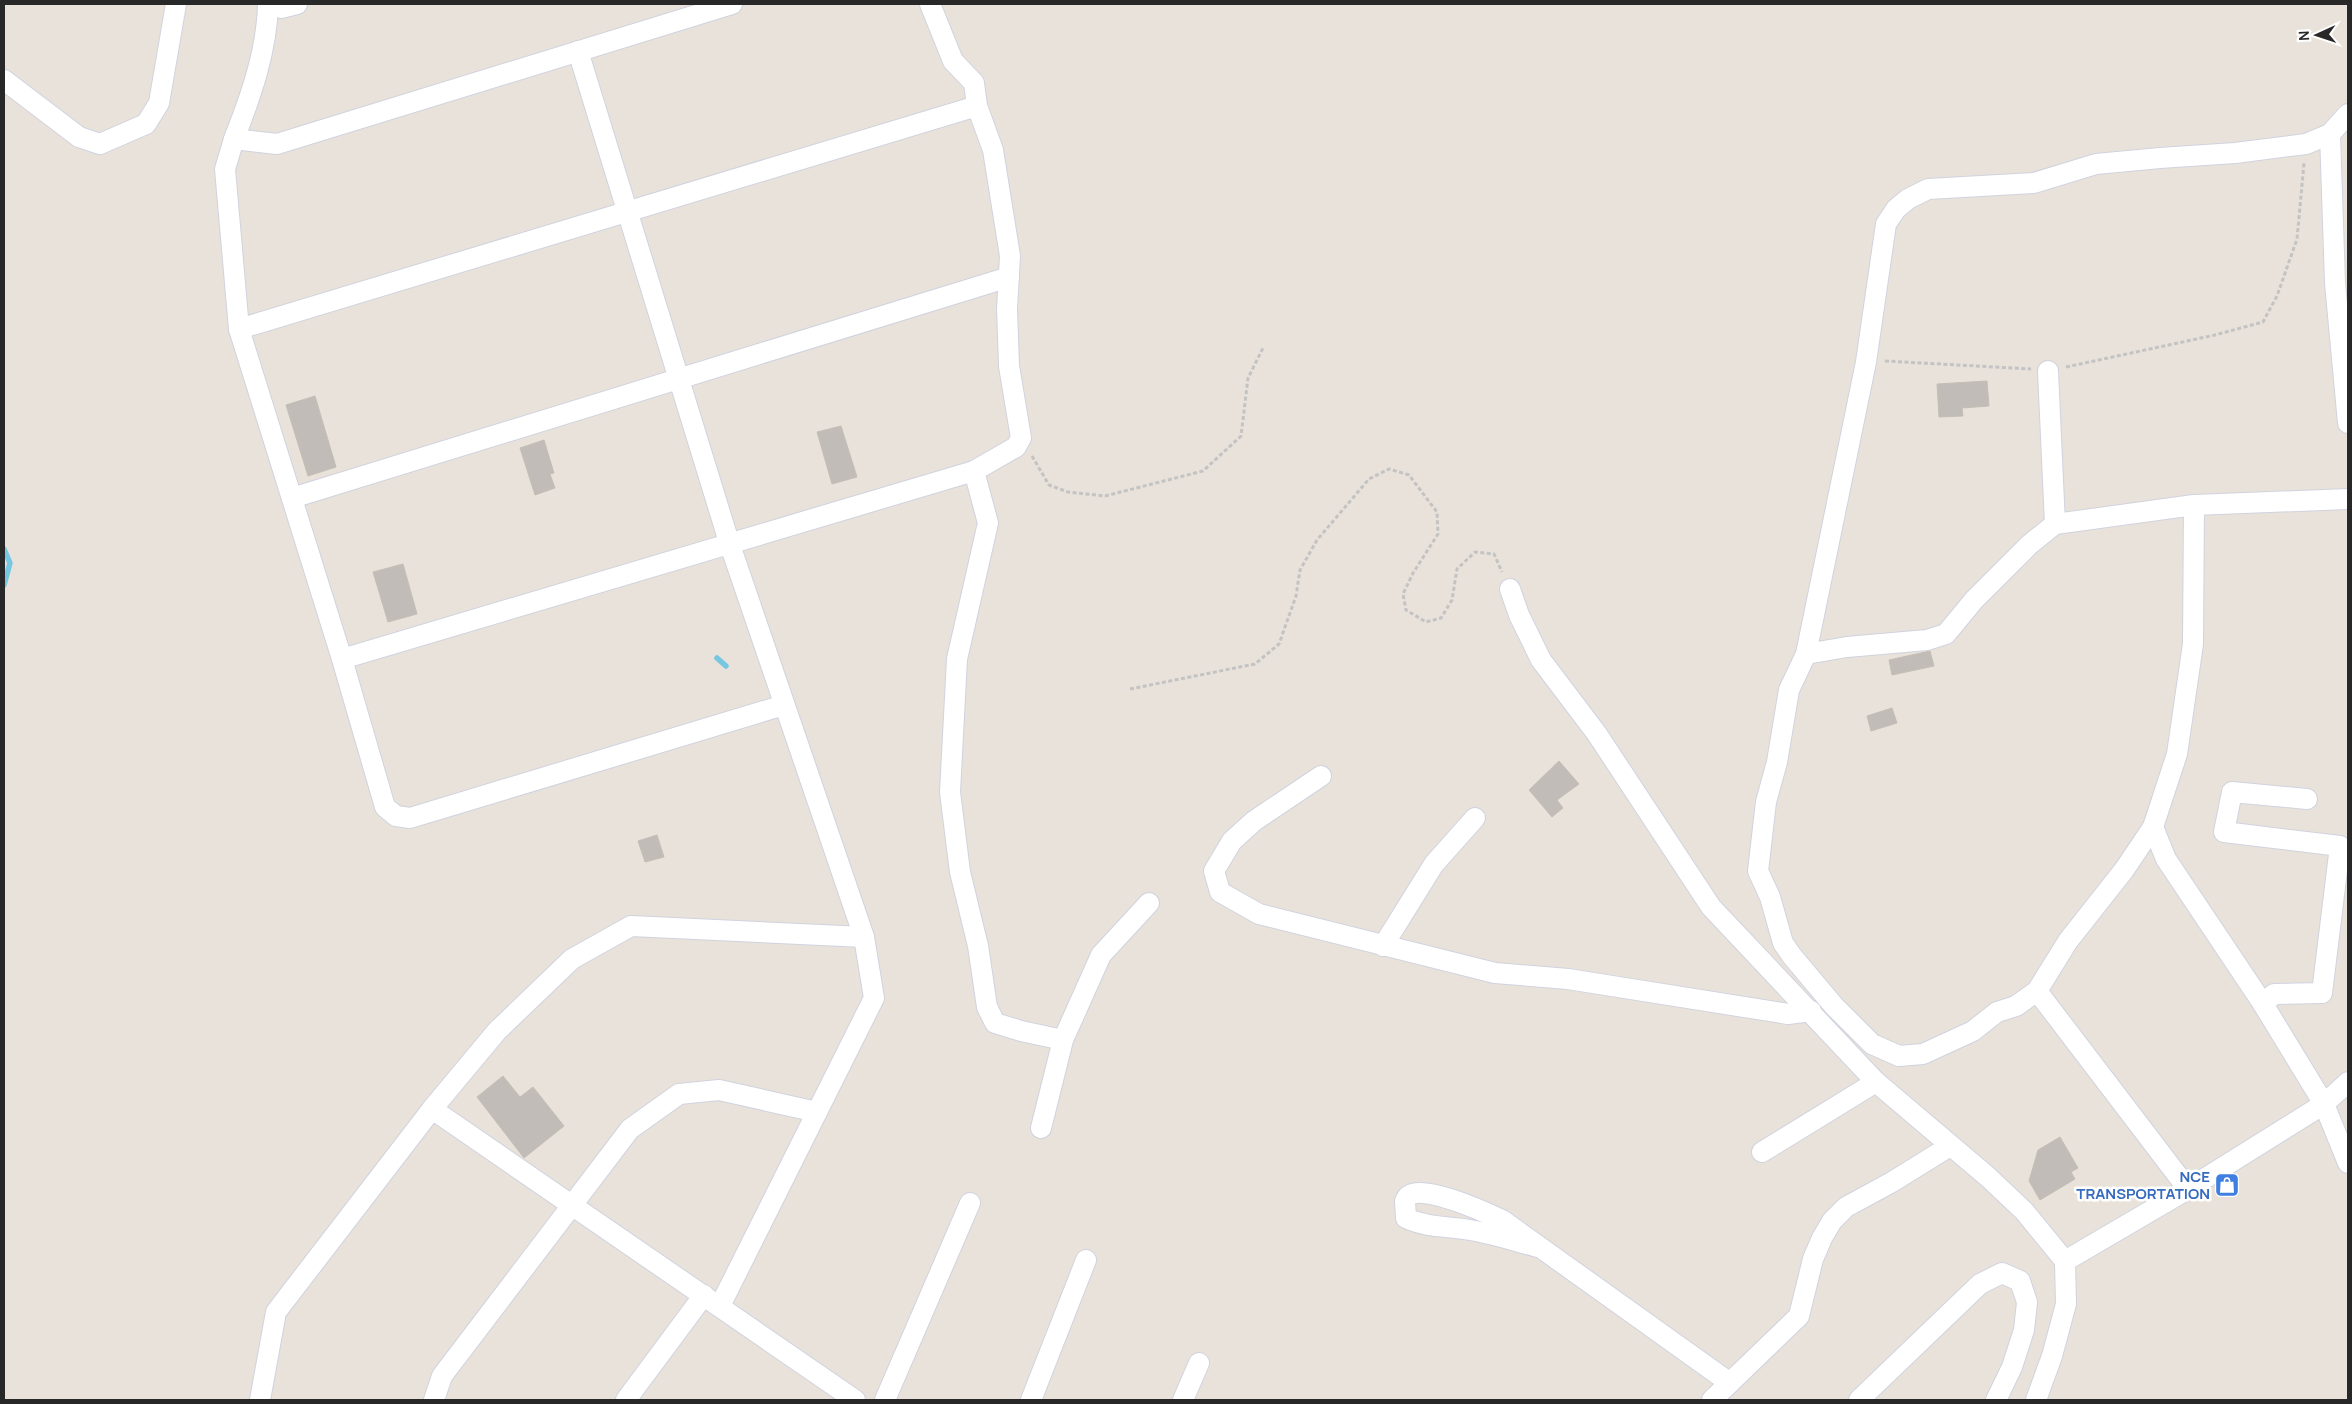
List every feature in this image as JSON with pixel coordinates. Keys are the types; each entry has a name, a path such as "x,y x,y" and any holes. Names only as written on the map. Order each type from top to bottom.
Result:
{"street":[{"path":"4,80 79,137 100,144 146,124 159,102 176,4"},
{"path":"234,139 277,144 732,4"},
{"path":"342,660 729,542 974,471 1016,447 1021,438 1009,366 1007,309 1010,256 993,150 978,106 974,83 953,61 930,4"},
{"path":"279,6 225,169 240,329 342,660 385,807 396,816 410,818 784,705"},
{"path":"578,51 729,542 864,937 874,998 720,1306"},
{"path":"240,329 978,106"},
{"path":"2194,505 2194,644 2176,754 2153,827 2124,870 2068,941 2036,992 2016,1006 1997,1012 1973,1031 1923,1054 1899,1056 1872,1044 1834,1006 1792,956 1784,943 1770,897 1758,871 1766,802 1777,762 1789,690 1806,654 1866,362 1886,224 1896,209 1908,199 1928,189 2034,183 2096,164 2234,153 2306,144 2330,134 2348,114"},
{"path":"2330,134 2335,283 2348,423"},
{"path":"292,498 1009,276"},
{"path":"2048,371 2056,524"},
{"path":"974,471 988,523 956,668 950,792 960,872 978,946 987,1007 996,1023 1021,1031 1064,1040"},
{"path":"1806,654 1847,647 1927,640 1946,634 1974,600 2029,545 2056,524 2194,505 2348,499"},
{"path":"1510,589 1519,615 1542,660 1597,734 1711,907 1876,1082 1988,1177 2024,1211 2065,1261 2066,1304 2052,1356 2036,1400"},
{"path":"1321,776 1254,821 1232,841 1214,872 1220,892 1259,914 1495,973 1568,979 1788,1014 1811,1011"},
{"path":"2263,1004 2274,994 2322,993 2340,846 2224,832 2232,792 2307,799"},
{"path":"1383,946 1434,864 1475,818"},
{"path":"2153,827 2166,859 2263,1004 2324,1104 2348,1163"},
{"path":"1041,1128 1064,1040 1101,955 1149,903"},
{"path":"260,1400 276,1312 432,1109 497,1031 572,959 631,926 864,937"},
{"path":"2036,992 2188,1188"},
{"path":"1762,1152 1876,1082"},
{"path":"2065,1261 2324,1104 2348,1082"},
{"path":"434,1400 442,1376 630,1129 679,1094 719,1090 817,1112"},
{"path":"432,1109 855,1400"},
{"path":"1712,1400 1799,1316 1814,1259 1822,1238 1832,1221 1846,1207 1892,1182 1950,1146"},
{"path":"1538,1247 1469,1230 1440,1228 1416,1223 1406,1218 1405,1201 1410,1194 1420,1193 1440,1196 1472,1206 1502,1220 1730,1383"},
{"path":"885,1400 970,1203"},
{"path":"1031,1400 1086,1260"},
{"path":"1859,1400 1980,1284 2002,1274 2020,1281 2027,1302 2024,1330 2012,1367 1995,1398"},
{"path":"626,1400 704,1295"},
{"path":"1184,1400 1199,1363"}],"path":[{"path":"1866,362 1896,361 2048,371 2215,335 2263,322 2278,296 2297,239 2306,144"},
{"path":"1021,438 1049,485 1068,492 1105,496 1203,471 1241,436 1248,378 1263,348"},
{"path":"1130,688 1255,664 1278,644 1296,596 1300,570 1317,540 1369,479 1389,469 1409,475 1437,512 1438,534 1413,573 1404,594 1406,610 1426,622 1440,618 1452,600 1457,569 1475,552 1494,554 1510,589"}],"building":[{"path":"1987,381 1989,406 1962,408 1963,416 1939,417 1937,384"},
{"path":"315,396 336,467 308,476 286,405"},
{"path":"841,426 857,477 832,484 817,432"},
{"path":"544,440 554,473 550,474 555,488 535,495 520,448"},
{"path":"403,564 417,614 388,622 373,572"},
{"path":"1930,651 1934,666 1892,675 1889,660"},
{"path":"1892,708 1897,723 1871,731 1867,716"},
{"path":"1559,761 1579,784 1557,800 1563,808 1552,817 1529,790"},
{"path":"657,835 664,857 645,862 638,841"},
{"path":"503,1076 520,1097 533,1087 564,1126 524,1158 477,1097"},
{"path":"2060,1137 2078,1168 2071,1172 2075,1179 2040,1200 2029,1181 2038,1150"}],"waterway":[{"path":"4,549 10,563 4,585"},
{"path":"717,658 726,666"}],"place":[{"name":"NCE TRANSPORTATION","path":"2227,1185"}]}
